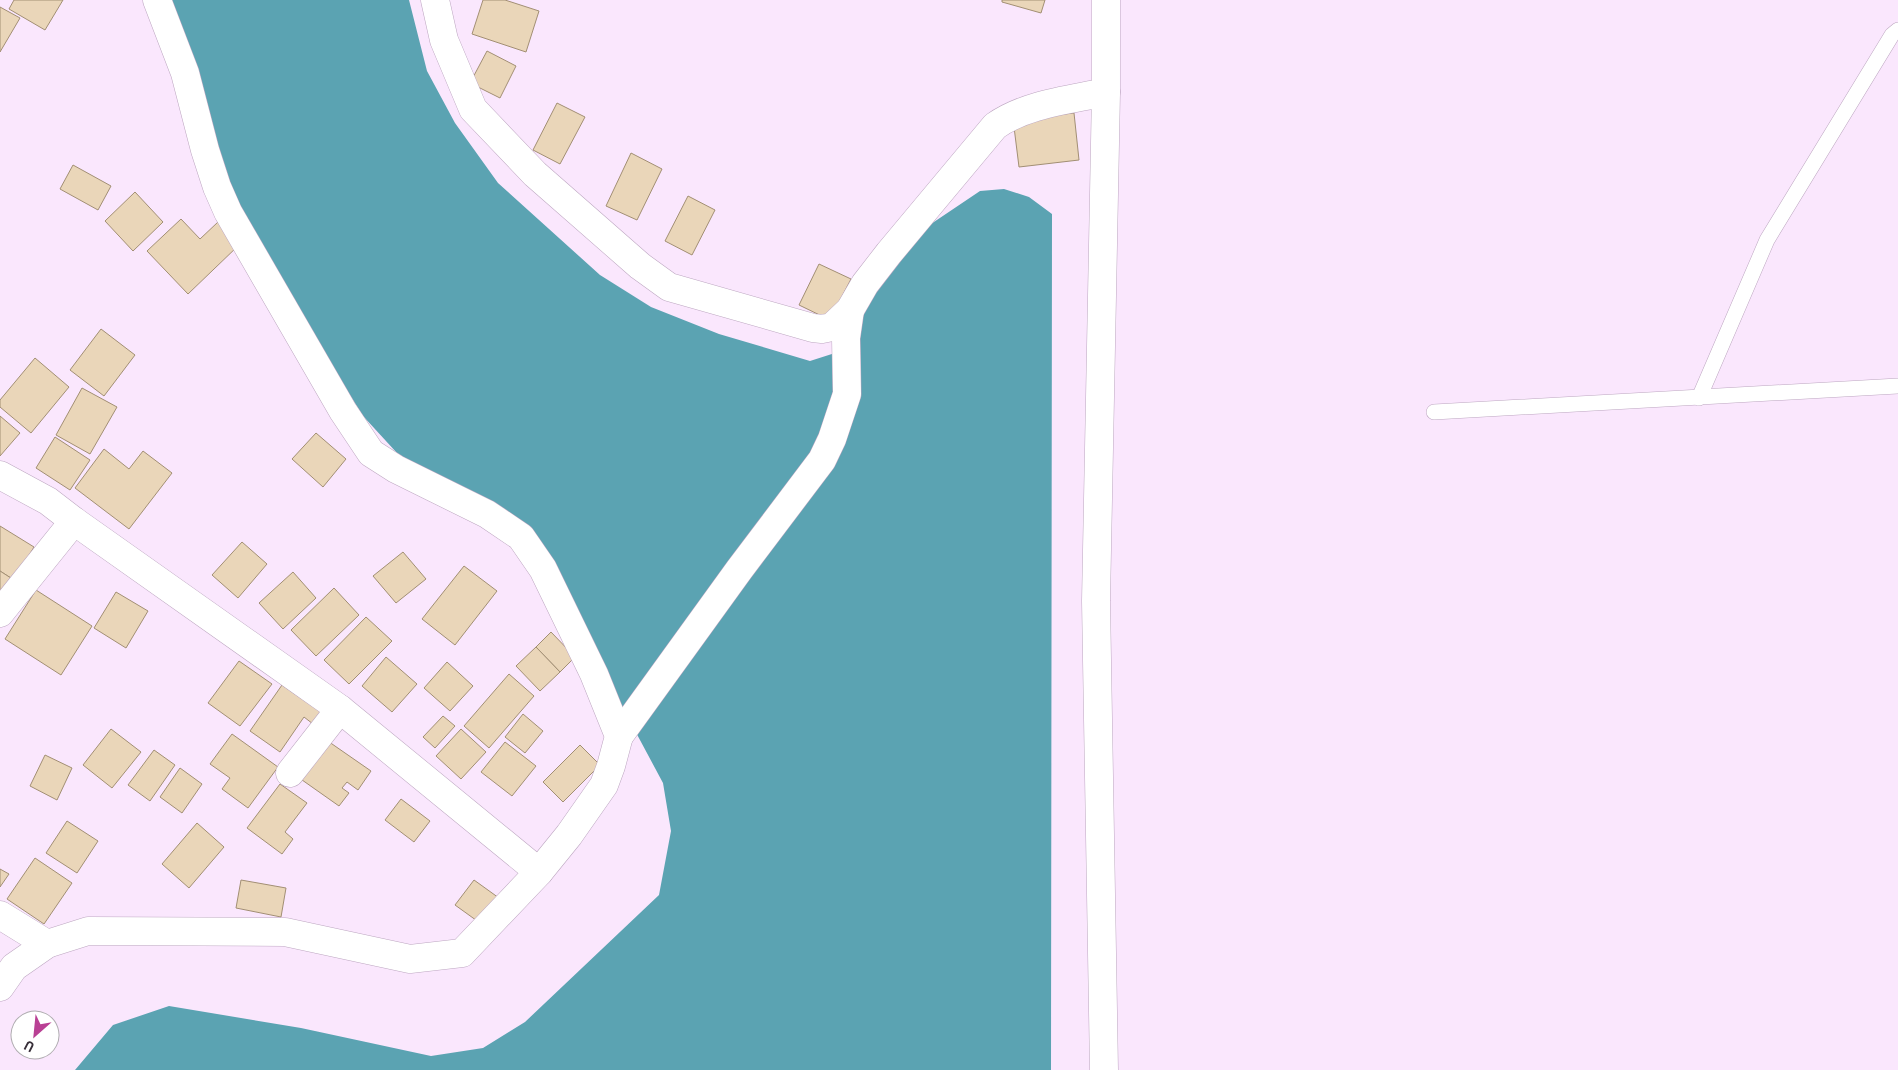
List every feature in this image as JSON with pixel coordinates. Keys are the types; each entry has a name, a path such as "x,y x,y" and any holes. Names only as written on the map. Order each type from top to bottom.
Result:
{"street":[{"path":"158,0 185,72 205,150 217,187 228,212 343,411 371,453 396,469 487,514 521,537 543,569 621,732"},
{"path":"435,0 444,40 473,108 535,174 640,266 669,287 813,328 832,327 849,316"},
{"path":"1104,1065 1096,601 1106,92 1106,0"},
{"path":"0,987 14,967 47,944 88,931 285,932 410,959 462,953 540,872 569,835 604,785 621,732 822,460 832,438 847,394 846,338 849,316 865,284 995,126 1007,117 1022,111 1106,92"},
{"path":"0,474 48,500 74,521 340,709 540,872"},
{"path":"0,612 74,521"},
{"path":"290,773 340,709"},
{"path":"0,915 47,944"}],"lane":[{"path":"1699,398 1767,240 1892,35 1898,30"},
{"path":"1434,412 1898,386"}],"water":[{"path":"168,0 409,0 427,71 455,123 498,183 600,275 651,307 719,334 810,361 835,353 869,297 925,228 980,191 1004,189 1029,197 1052,214 1051,1070 75,1070 113,1025 169,1006 301,1028 431,1056 483,1048 525,1022 659,895 671,831 663,783 549,570 527,535 397,453 363,416 263,256 223,183"}],"building":[{"path":"14,0 63,0 45,30 9,9"},
{"path":"483,0 505,0 539,11 526,52 472,34"},
{"path":"1002,0 1045,0 1041,13 1002,2"},
{"path":"0,7 20,18 0,52"},
{"path":"487,51 516,66 500,98 470,83"},
{"path":"557,103 585,117 560,164 533,150"},
{"path":"1074,113 1079,160 1019,167 1013,119"},
{"path":"631,153 662,169 637,220 606,206"},
{"path":"73,165 111,186 98,210 60,189"},
{"path":"135,192 163,222 133,251 105,221"},
{"path":"688,196 715,210 692,255 665,241"},
{"path":"181,219 200,239 218,222 239,245 188,294 147,251"},
{"path":"819,264 851,279 830,320 799,305"},
{"path":"101,329 135,355 104,396 70,370"},
{"path":"35,358 69,387 31,433 0,407 0,400"},
{"path":"82,388 117,407 90,454 56,435"},
{"path":"0,416 20,433 0,456"},
{"path":"316,433 346,459 323,487 292,459"},
{"path":"55,437 90,460 70,490 36,468"},
{"path":"104,449 129,469 143,451 172,473 129,529 75,488"},
{"path":"0,526 34,547 14,580 0,571"},
{"path":"242,542 267,564 238,598 212,575"},
{"path":"403,552 426,579 396,603 373,576"},
{"path":"464,566 497,591 455,645 422,619"},
{"path":"0,571 14,580 0,602"},
{"path":"293,572 316,598 283,629 259,603"},
{"path":"334,588 359,615 316,656 291,630"},
{"path":"36,590 92,626 61,675 5,639"},
{"path":"116,592 148,611 126,648 94,628"},
{"path":"366,617 392,641 349,684 324,660"},
{"path":"551,632 575,657 560,672 536,647"},
{"path":"536,647 560,672 540,691 516,666"},
{"path":"386,657 417,684 392,712 362,686"},
{"path":"239,661 272,684 240,726 208,703"},
{"path":"447,662 473,686 450,711 424,688"},
{"path":"509,674 534,696 489,748 464,726"},
{"path":"282,685 321,712 313,724 304,717 280,752 250,731"},
{"path":"523,714 543,731 525,753 505,737"},
{"path":"443,716 455,726 435,748 423,737"},
{"path":"111,729 141,752 112,788 83,765"},
{"path":"461,729 486,752 461,779 436,756"},
{"path":"232,734 278,767 248,808 222,789 230,778 210,764"},
{"path":"322,737 371,771 358,790 347,782 342,788 349,793 339,806 295,775"},
{"path":"505,742 536,766 512,796 481,772"},
{"path":"580,745 600,765 563,802 543,782"},
{"path":"154,750 175,765 150,801 128,785"},
{"path":"45,755 72,768 57,800 30,786"},
{"path":"180,768 202,784 182,813 160,797"},
{"path":"280,784 307,803 285,832 293,839 282,854 247,828"},
{"path":"401,799 430,821 414,842 385,820"},
{"path":"67,821 98,841 77,873 46,853"},
{"path":"197,823 224,847 189,888 162,864"},
{"path":"35,858 72,883 44,924 7,899"},
{"path":"0,869 9,874 0,887"},
{"path":"241,880 286,888 281,917 236,908"},
{"path":"474,880 499,898 480,923 455,905"}]}
